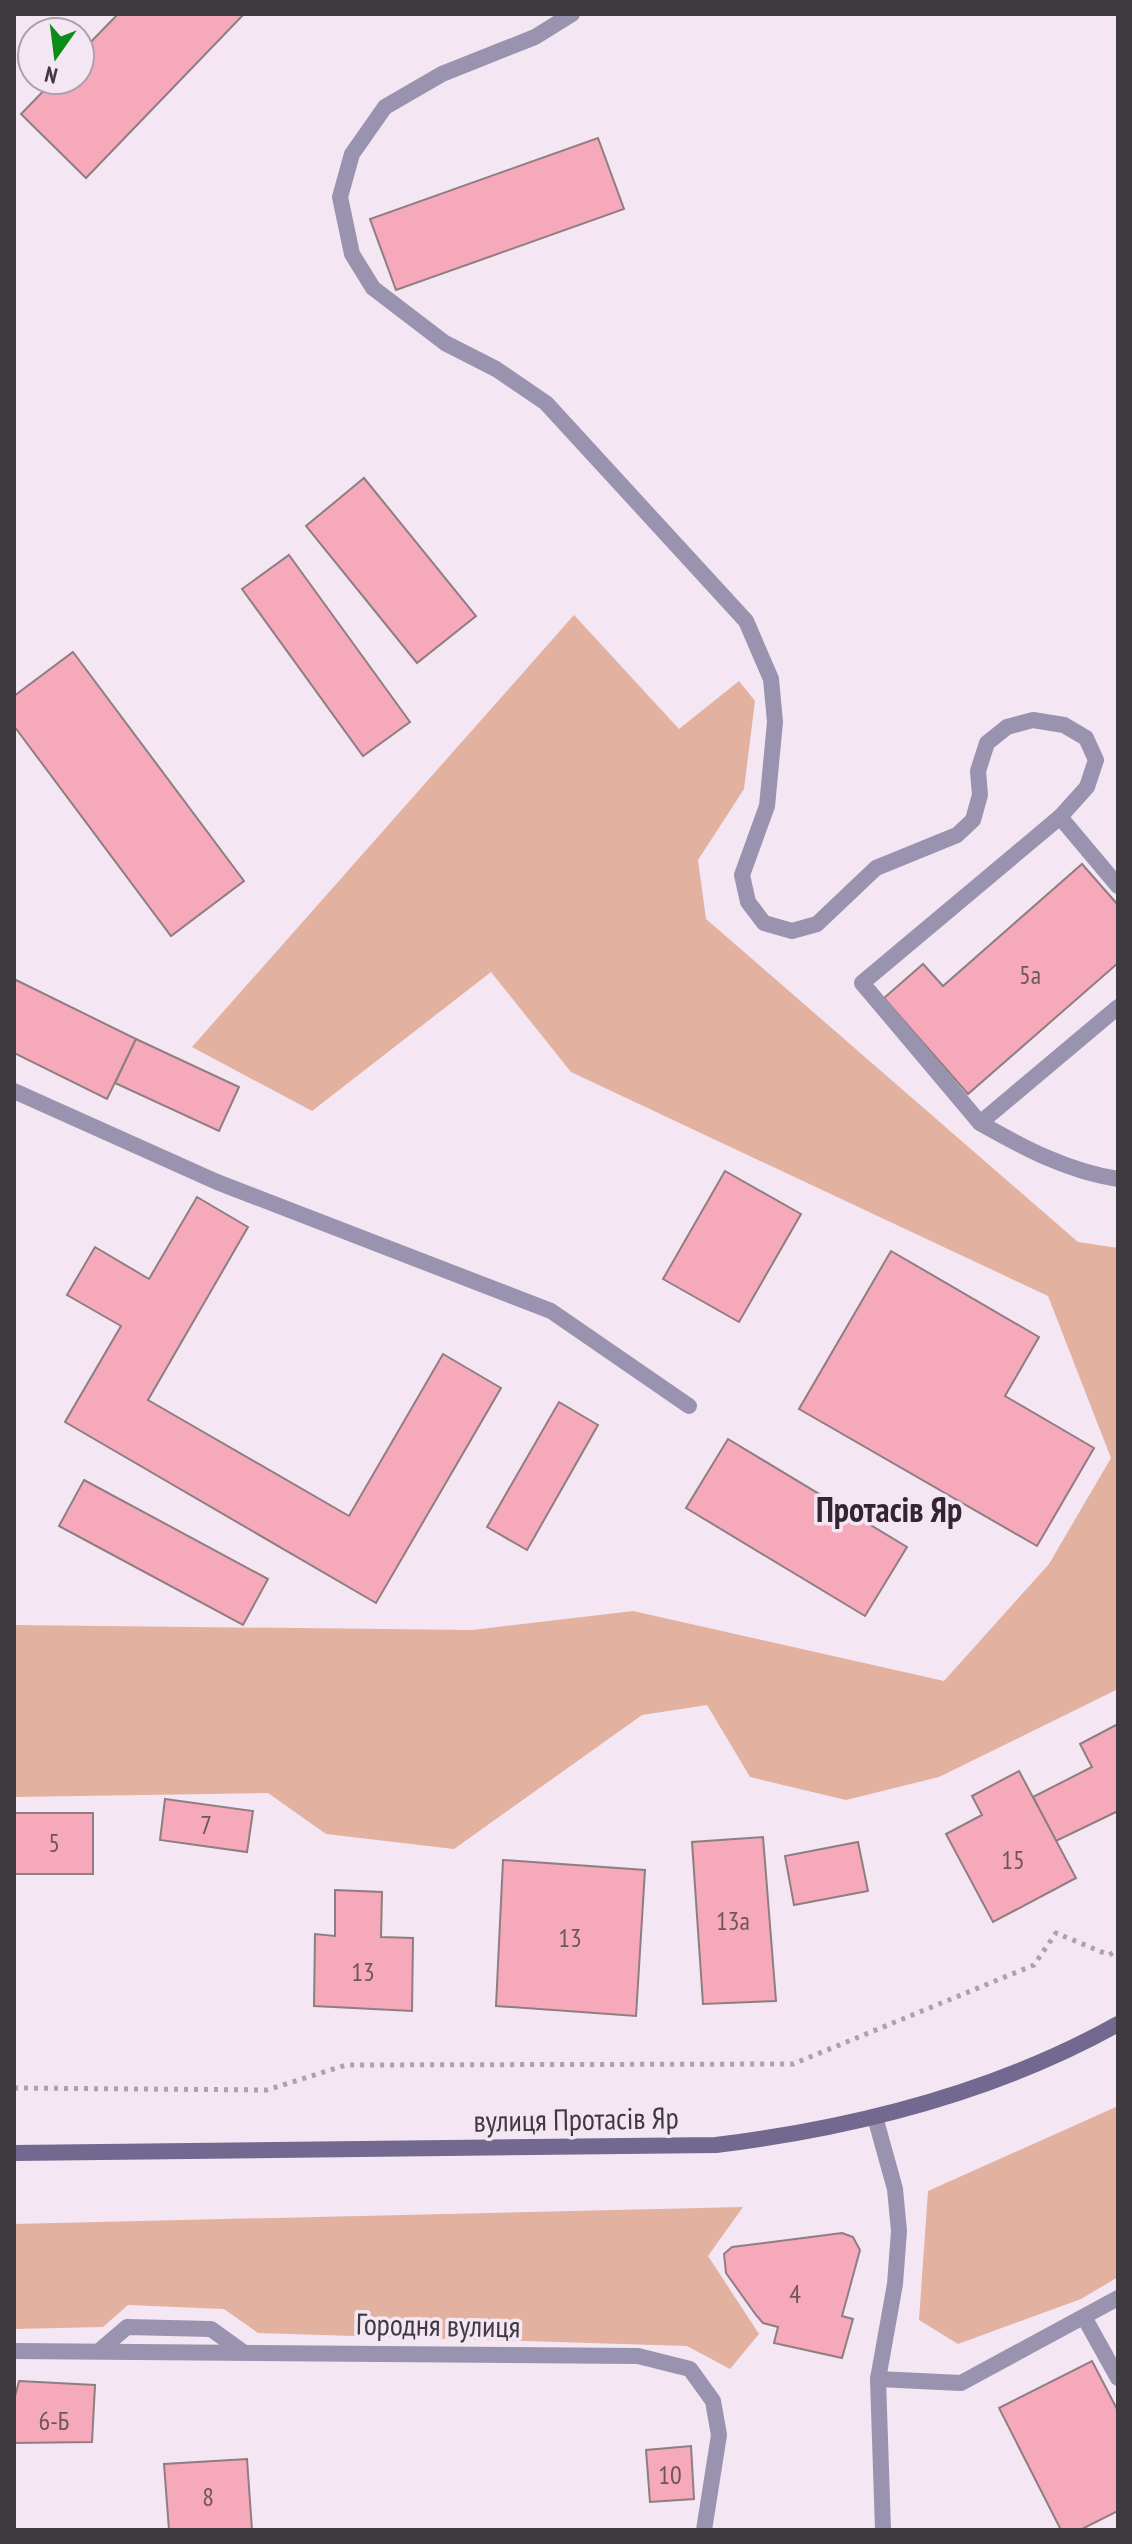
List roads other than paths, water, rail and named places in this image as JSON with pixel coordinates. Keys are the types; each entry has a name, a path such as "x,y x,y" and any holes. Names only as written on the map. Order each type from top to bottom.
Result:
{"main road":[{"name":"вулиця Протасів Яр","path":"14,2153 716,2145 807,2134 875,2117 1012,2073 1118,2024"}],"street":[{"path":"572,14 535,37 442,74 385,107 352,154 340,197 352,254 373,288 445,343 496,369 546,403 746,621 771,679 775,722 767,806 742,875 748,902 764,923 792,931 817,924 876,868 957,835 973,820 980,795 978,771 987,743 1007,727 1033,720 1064,725 1086,738 1096,760 1087,787 1060,817 862,983 980,1123 1034,1153 1088,1174 1118,1179"},
{"path":"1060,817 1118,886"},
{"path":"980,1123 1118,1007"},
{"path":"14,1091 217,1182 551,1311 689,1406"},
{"path":"875,2117 895,2189 899,2231 895,2284 878,2379 883,2530"},
{"path":"878,2379 961,2383 1118,2298"},
{"path":"1084,2317 1118,2378"},
{"path":"99,2351 127,2327 211,2329 243,2352"},
{"name":"Городня вулиця","path":"14,2351 638,2356 690,2369 713,2401 719,2435 704,2530"}],"district":[{"name":"Протасів Яр","path":"889,1510"}]}
